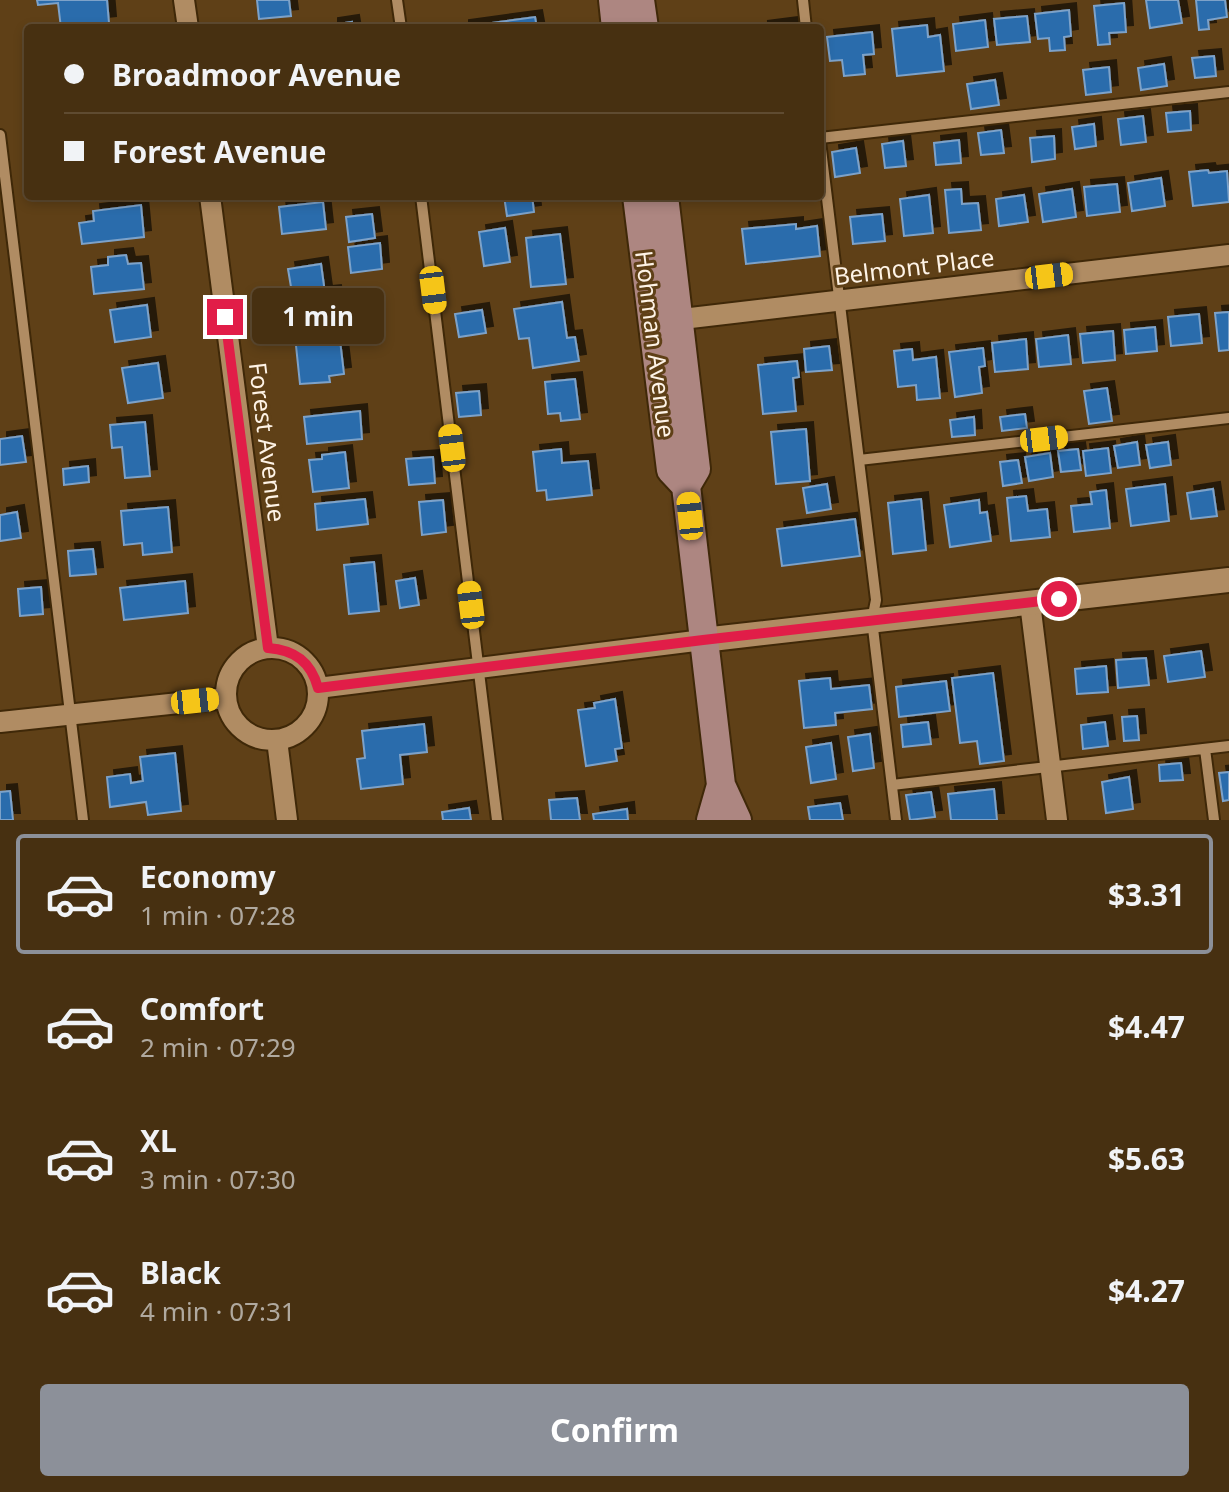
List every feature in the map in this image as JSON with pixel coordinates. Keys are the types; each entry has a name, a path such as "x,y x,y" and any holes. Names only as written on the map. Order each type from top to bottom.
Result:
{"main road":[{"path":"613,0 616,24"},
{"path":"640,0 643,24"},
{"name":"Hohman Avenue","path":"638,200 666,321"},
{"name":"Hohman Avenue","path":"664,200 671,470 686,486 721,785 737,820"},
{"name":"Hohman Avenue","path":"711,820 721,785"}],"street":[{"path":"184,0 187,24"},
{"name":"Forest Avenue","path":"211,200 268,648"},
{"name":"Belmont Place","path":"666,321 1229,255"},
{"path":"318,688 1229,580"},
{"path":"1030,603 1057,820"},
{"path":"268,648 283,649 307,663 318,688 315,712 309,723 289,737 277,740 262,740 237,725 229,712 226,698 232,670 254,651 268,648"},
{"path":"0,722 226,698"},
{"path":"277,740 287,820"}],"lane":[{"path":"397,0 400,24"},
{"path":"803,0 806,24"},
{"path":"824,140 1229,92"},
{"path":"0,135 83,820"},
{"path":"824,174 876,600 872,620 896,820"},
{"path":"421,200 497,820"},
{"path":"859,460 1229,418"},
{"path":"892,785 1229,746"},
{"path":"1205,749 1214,820"}],"building":[{"path":"37,0 107,0 109,23 61,24 58,3 38,5"},
{"path":"257,0 289,0 291,16 259,19"},
{"path":"1146,0 1178,0 1182,23 1150,28"},
{"path":"1196,0 1225,0 1227,17 1208,20 1209,29 1199,30"},
{"path":"1124,3 1126,32 1109,33 1110,44 1098,45 1094,6"},
{"path":"1069,10 1071,36 1064,37 1065,50 1050,51 1049,38 1038,39 1035,14"},
{"path":"1027,16 1030,42 997,45 994,19"},
{"path":"535,17 536,24 484,24"},
{"path":"985,20 988,47 956,51 953,24"},
{"path":"927,25 928,37 940,35 944,71 897,76 892,29"},
{"path":"872,32 874,54 863,55 865,74 844,76 842,60 830,61 827,37"},
{"path":"1214,56 1216,76 1195,78 1192,58"},
{"path":"1164,64 1167,86 1141,90 1138,68"},
{"path":"1109,67 1111,92 1086,95 1083,70"},
{"path":"995,80 999,105 971,109 967,84"},
{"path":"1190,111 1191,130 1168,132 1166,113"},
{"path":"1143,116 1146,142 1121,145 1118,119"},
{"path":"1094,124 1096,146 1075,149 1072,127"},
{"path":"1001,130 1004,153 981,155 978,133"},
{"path":"1054,136 1055,159 1032,162 1030,138"},
{"path":"959,140 961,163 936,165 934,143"},
{"path":"903,141 906,166 885,168 882,144"},
{"path":"856,148 860,173 835,177 832,152"},
{"path":"1208,170 1209,173 1227,171 1229,202 1193,206 1189,172"},
{"path":"1161,178 1165,206 1132,211 1128,183"},
{"path":"1117,184 1120,212 1087,216 1084,187"},
{"path":"961,189 962,204 978,203 981,230 949,233 945,190"},
{"path":"1072,189 1076,217 1043,222 1039,194"},
{"path":"929,195 933,233 904,236 900,199"},
{"path":"1024,195 1028,222 999,226 996,199"},
{"path":"505,200 532,200 534,212 507,216"},
{"path":"323,202 326,229 282,234 279,207"},
{"path":"141,205 144,237 82,244 79,223 94,221 93,211"},
{"path":"372,214 375,238 349,242 346,217"},
{"path":"882,214 885,241 853,244 850,217"},
{"path":"796,224 796,229 817,226 820,256 746,264 742,229"},
{"path":"505,228 510,262 484,266 479,232"},
{"path":"560,234 566,284 531,287 526,238"},
{"path":"380,243 382,269 351,273 348,247"},
{"path":"126,255 128,264 141,263 144,289 94,294 91,267 108,265 108,257"},
{"path":"321,264 325,293 334,292 336,305 295,311 288,269"},
{"path":"562,302 567,338 575,337 579,361 533,368 529,338 519,339 514,309"},
{"path":"147,305 151,337 115,342 110,310"},
{"path":"482,310 486,333 459,337 455,314"},
{"path":"1229,312 1229,350 1219,351 1215,313"},
{"path":"1199,314 1202,343 1171,346 1168,317"},
{"path":"1155,327 1157,351 1126,354 1124,330"},
{"path":"1113,331 1115,360 1083,363 1080,334"},
{"path":"339,332 344,374 329,376 330,382 300,384 295,336"},
{"path":"1068,335 1071,364 1039,367 1036,339"},
{"path":"1026,339 1028,369 995,372 992,343"},
{"path":"829,346 832,370 806,372 804,349"},
{"path":"983,348 985,366 979,367 982,393 955,397 949,352"},
{"path":"912,349 913,360 936,357 940,398 917,400 916,385 898,387 894,351"},
{"path":"797,361 799,377 793,378 796,411 763,414 758,365"},
{"path":"158,363 163,398 128,403 122,368"},
{"path":"575,379 580,419 561,421 560,413 548,414 545,382"},
{"path":"1107,388 1112,421 1089,424 1084,391"},
{"path":"479,391 481,415 459,417 456,393"},
{"path":"360,411 362,439 307,444 304,417"},
{"path":"1025,414 1027,428 1002,431 1000,417"},
{"path":"974,417 975,435 952,437 950,420"},
{"path":"145,422 150,476 125,478 122,447 112,448 110,425"},
{"path":"806,429 810,481 776,484 771,432"},
{"path":"22,436 26,462 0,465 0,439"},
{"path":"1137,442 1140,465 1118,468 1114,446"},
{"path":"1168,442 1171,465 1150,468 1146,445"},
{"path":"1108,448 1111,473 1086,476 1083,451"},
{"path":"561,449 562,463 588,461 592,495 547,500 546,490 537,491 533,452"},
{"path":"1078,449 1081,470 1061,472 1058,451"},
{"path":"345,452 349,488 313,492 309,460"},
{"path":"1050,453 1053,477 1029,481 1025,457"},
{"path":"433,457 435,483 409,485 406,459"},
{"path":"1018,460 1022,483 1003,486 1000,462"},
{"path":"88,466 89,482 64,485 63,469"},
{"path":"827,484 831,509 807,513 803,488"},
{"path":"1165,484 1169,521 1131,526 1126,489"},
{"path":"1213,489 1217,516 1191,519 1187,493"},
{"path":"1106,490 1110,528 1074,532 1071,506 1092,504 1090,492"},
{"path":"1026,496 1028,511 1047,509 1050,537 1011,541 1007,498"},
{"path":"365,499 368,524 317,530 315,504"},
{"path":"921,499 926,550 893,554 888,503"},
{"path":"443,500 446,532 422,535 419,502"},
{"path":"979,500 980,513 987,512 991,541 950,547 944,505"},
{"path":"168,507 172,552 143,555 142,543 124,545 121,511"},
{"path":"17,512 21,538 0,541 0,515"},
{"path":"855,519 860,556 782,566 777,529"},
{"path":"93,549 96,574 70,576 68,551"},
{"path":"374,562 379,611 349,614 344,565"},
{"path":"415,578 419,605 400,608 396,581"},
{"path":"185,581 188,613 124,620 120,588"},
{"path":"41,587 43,614 20,616 18,589"},
{"path":"1201,651 1205,677 1168,682 1164,656"},
{"path":"1146,658 1149,685 1118,688 1116,660"},
{"path":"1106,666 1108,692 1077,694 1075,669"},
{"path":"993,673 1004,761 980,764 977,741 960,743 952,678"},
{"path":"830,678 831,689 869,685 872,709 835,713 836,725 804,728 799,681"},
{"path":"946,681 950,711 899,717 896,687"},
{"path":"615,699 622,748 615,749 617,761 586,766 578,710 595,708 594,703"},
{"path":"1137,716 1139,740 1124,741 1122,717"},
{"path":"928,722 931,744 903,747 901,725"},
{"path":"1105,722 1108,746 1083,749 1081,725"},
{"path":"424,724 427,752 400,755 403,784 361,789 357,759 365,758 362,731"},
{"path":"870,734 874,768 853,771 848,737"},
{"path":"831,743 836,779 811,783 806,747"},
{"path":"175,753 181,811 148,815 146,802 110,807 107,777 130,774 131,783 143,781 140,757"},
{"path":"1181,763 1183,780 1160,781 1159,765"},
{"path":"1229,772 1229,800 1223,801 1219,773"},
{"path":"1129,777 1133,809 1106,813 1102,782"},
{"path":"994,789 997,820 951,820 948,794"},
{"path":"10,791 13,820 0,820 0,792"},
{"path":"931,792 935,817 910,820 906,795"},
{"path":"577,798 580,820 551,820 549,800"},
{"path":"840,803 843,820 810,820 808,807"},
{"path":"469,808 471,820 443,820 442,812"},
{"path":"627,809 628,820 594,820 593,814"}],"route":[{"path":"225,317 268,648 296,654 307,663 318,688 1059,599"}]}
